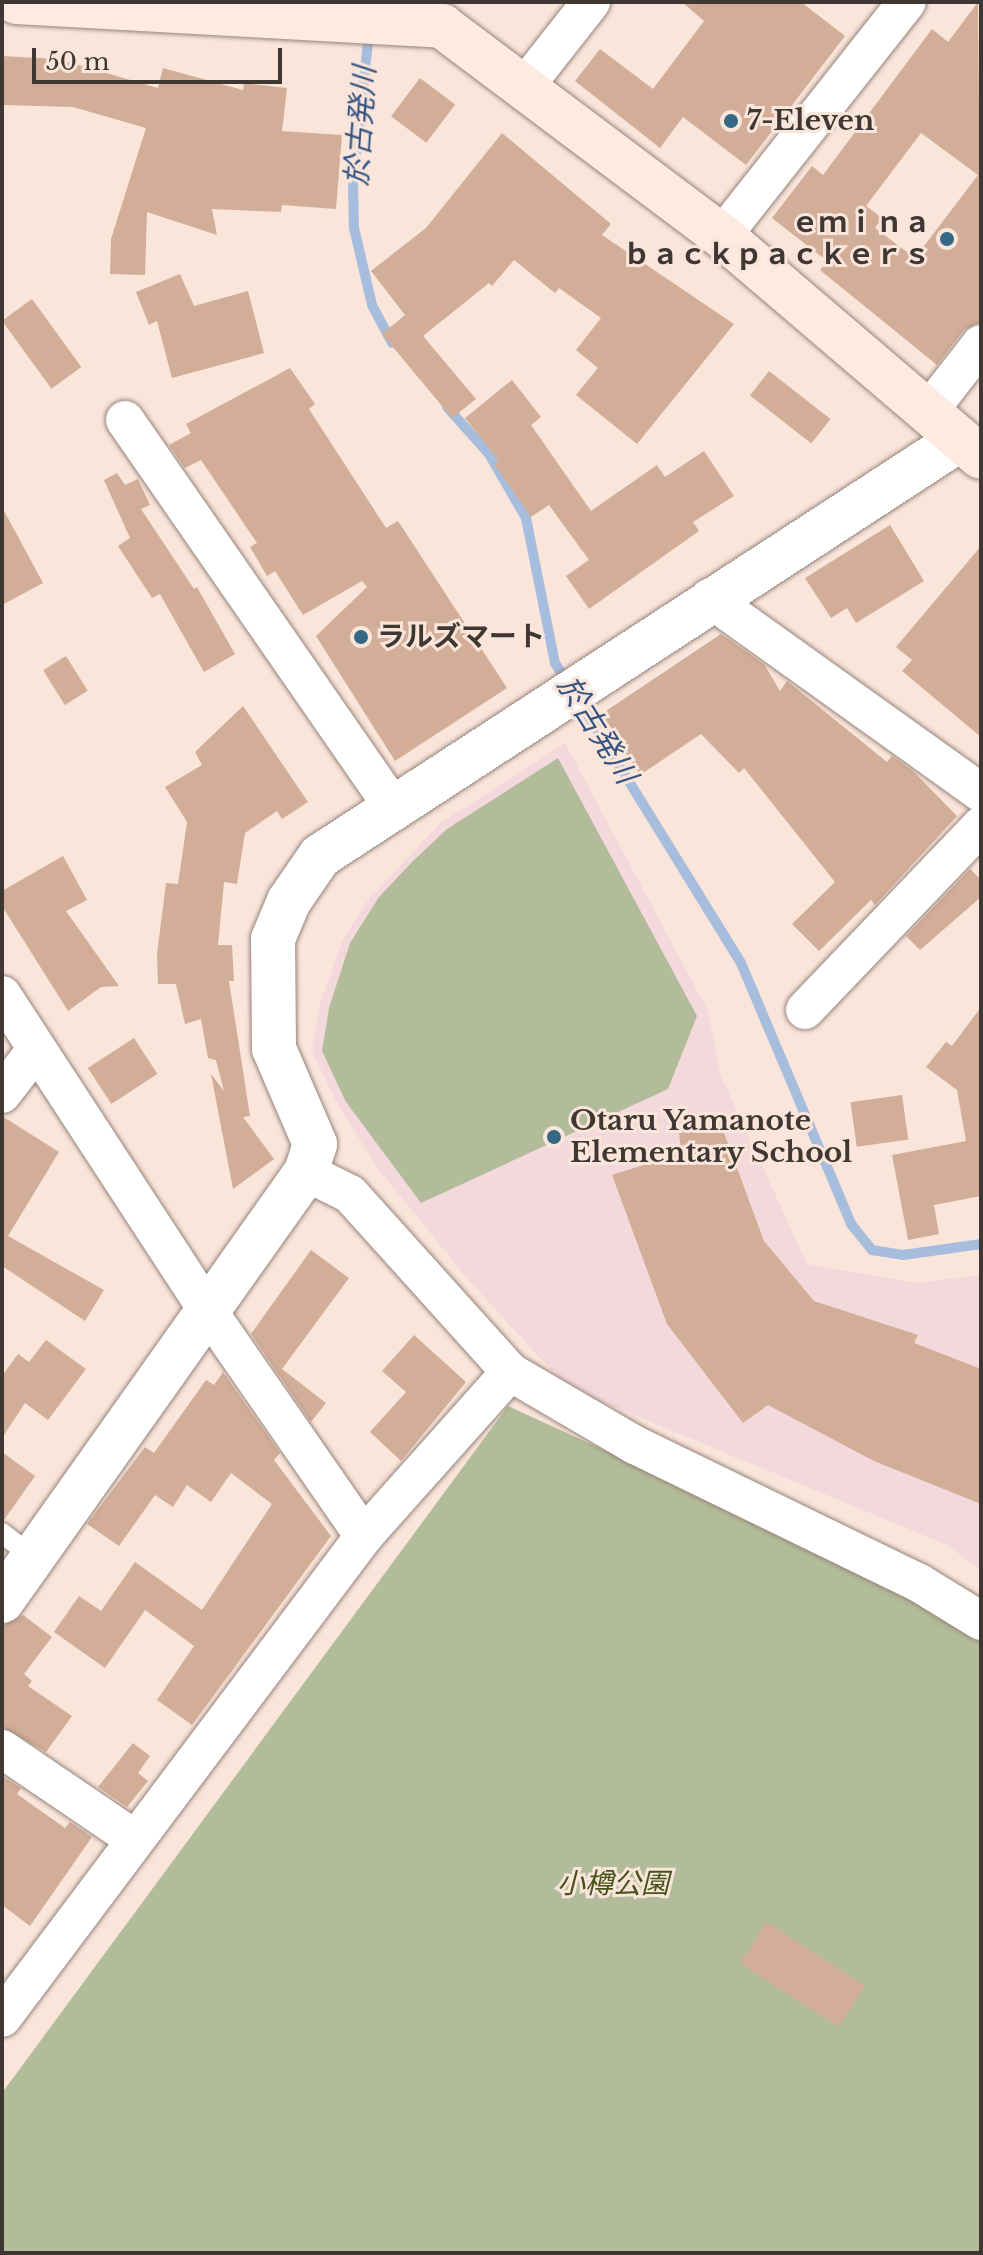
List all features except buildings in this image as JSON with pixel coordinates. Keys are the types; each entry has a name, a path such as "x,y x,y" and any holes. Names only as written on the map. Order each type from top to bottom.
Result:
{"main road":[{"path":"16,2 339,24 427,18 525,86 722,236 956,436"}],"street":[{"path":"525,86 591,2"},
{"path":"722,236 907,2"},
{"path":"2,1601 18,1546 208,1311 306,1172 315,1144 274,1049 273,939 289,901 320,856 956,436 981,344"},
{"path":"125,420 393,807"},
{"path":"709,598 981,793"},
{"path":"805,1010 981,826"},
{"path":"2,995 35,1051 208,1311 364,1536"},
{"path":"2,1094 35,1051"},
{"path":"306,1172 350,1194 510,1372 635,1445 919,1583 981,1621"},
{"path":"2,2018 133,1838 364,1536 510,1372"},
{"path":"2,1749 133,1838"}],"shaded area":[{"name":"Otaru Yamanote Elementary School","path":"565,743 708,1011 721,1076 807,1264 917,1283 981,1275 981,1570 947,1545 567,1387 472,1284 379,1170 338,1105 312,1051 320,1005 343,939 370,897 441,823"}],"green space":[{"path":"558,758 697,1016 668,1089 421,1203 346,1102 322,1051 329,1008 350,943 379,897 447,829"},
{"name":"小樽公園","path":"508,1406 853,1564 981,1637 981,2253 2,2253 2,2093"}],"waterway":[{"name":"於古発川","path":"369,32 353,183 354,228 372,305 392,343"},
{"name":"於古発川","path":"447,407 489,454 526,518 555,663 567,682"},
{"name":"於古発川","path":"578,699 741,963 851,1224 872,1250 903,1255 981,1244"}],"place":[{"name":"7-Eleven","path":"731,121"},
{"name":"ｅｍｉｎａ ｂａｃｋｐａｃｋｅｒｓ","path":"947,239"},
{"name":"ラルズマート","path":"361,637"},
{"name":"Otaru Yamanote Elementary School","path":"554,1137"}]}
